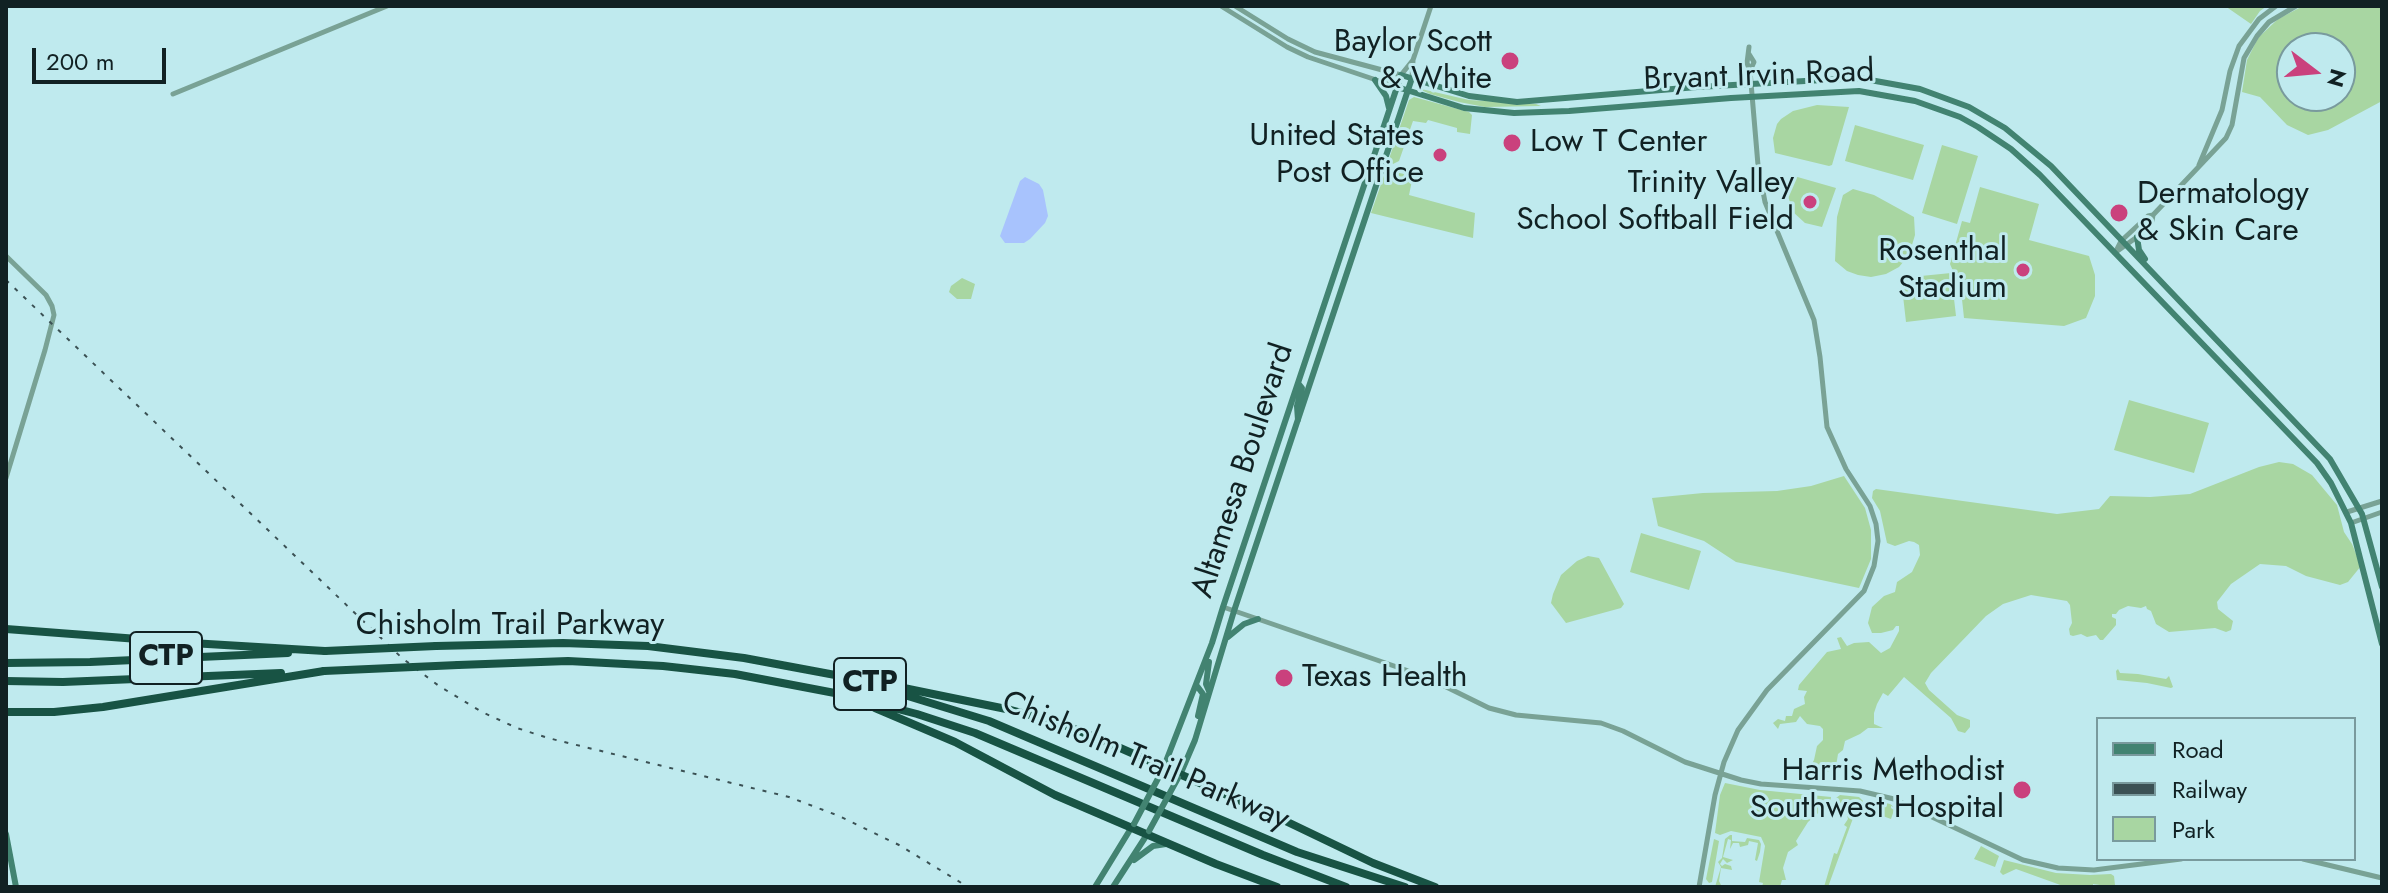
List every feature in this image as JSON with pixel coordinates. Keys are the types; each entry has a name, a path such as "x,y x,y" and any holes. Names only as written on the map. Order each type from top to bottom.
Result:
{"highway":[{"path":"6,629 325,651"},
{"name":"Chisholm Trail Parkway","path":"6,663 563,643 648,646 768,661 846,677 989,721 1297,852 1405,887"},
{"name":"Chisholm Trail Parkway","path":"6,681 63,682 541,661 652,665 735,674 840,694 975,733 1346,887"},
{"path":"6,712 54,712 103,707 324,671"},
{"path":"846,677 928,691 1059,723 1164,767 1373,863 1435,887"},
{"path":"840,694 938,734 1041,789 1277,887"}],"main road":[{"name":"Bryant Irvin Road","path":"1401,75 1469,96 1517,102 1751,83 1859,78 1911,87 1955,101 2005,128 2051,166 2324,452 2360,508 2382,587"},
{"name":"Altamesa Boulevard","path":"1098,887 1164,767 1197,686 1401,75"},
{"name":"Altamesa Boulevard","path":"1113,887 1148,833 1195,740 1234,611 1412,78"},
{"path":"1375,80 1386,96 1389,110"},
{"name":"Bryant Irvin Road","path":"1397,87 1464,108 1514,113 1859,91 1915,101 1960,117 1995,137 2023,159 2294,437 2331,483 2351,523 2382,644"},
{"path":"2137,237 2141,255 2158,272 2162,281"},
{"path":"1298,383 1302,388 1296,413 1298,420"},
{"path":"2372,603 2382,600"},
{"path":"1226,639 1238,628 1258,619"},
{"path":"1208,655 1206,684 1209,691"},
{"path":"1195,740 1203,694 1197,686"},
{"path":"6,838 16,887"},
{"path":"1128,864 1153,846 1169,844"}],"street":[{"path":"173,94 387,6"},
{"name":"Bryant Irvin Road","path":"1221,6 1287,47 1332,66 1397,87"},
{"name":"Bryant Irvin Road","path":"1235,6 1315,52 1401,75"},
{"name":"Altamesa Boulevard","path":"1412,78 1413,60 1431,6"},
{"path":"2197,170 2219,117 2239,46 2259,19 2276,6"},
{"path":"2115,253 2226,138 2244,58 2269,22 2296,6"},
{"path":"1699,887 1720,774 1738,730 1767,690 1864,591 1874,566 1878,541 1870,506 1846,469 1827,427 1814,320 1761,187 1747,63 1749,50"},
{"name":"Altamesa Boulevard","path":"1401,75 1413,60"},
{"path":"2219,117 2232,122"},
{"path":"2124,243 2137,237 2152,221 2153,215"},
{"path":"6,256 49,299 53,310 53,324 6,478"},
{"path":"2347,512 2382,501"},
{"path":"2351,523 2382,512"},
{"path":"1223,607 1426,677 1489,708 1516,715 1601,723 1685,762 1761,784 1880,795 1911,806 2023,860 2058,868 2094,870 2165,861"},
{"path":"2311,861 2382,878"}],"green space":[{"path":"2225,6 2267,6 2251,24"},
{"path":"2303,6 2382,6 2382,101 2328,130 2308,135 2287,125 2260,97 2242,92 2247,60 2258,38 2278,19"},
{"path":"1417,88 1469,100 1541,106 1485,107"},
{"path":"1414,97 1469,112 1472,115 1470,134 1428,120 1426,123 1413,121 1399,161 1393,164 1389,159 1409,100"},
{"path":"1817,105 1849,107 1832,165 1775,153 1773,138 1781,119 1793,111"},
{"path":"1855,125 1924,145 1913,180 1845,161"},
{"path":"1942,145 1978,156 1957,224 1922,213"},
{"path":"1386,170 1413,176 1409,195 1475,213 1473,238 1371,213"},
{"name":"Trinity Valley School Softball Field","path":"1794,176 1836,188 1822,227 1805,223 1793,212 1788,196"},
{"name":"Rosenthal Stadium","path":"1980,187 2039,204 2029,240 2089,256 2095,275 2095,296 2086,318 2064,326 1964,318 1961,290 1950,264 1962,221 1970,223"},
{"path":"1853,189 1874,195 1914,217 1915,235 1909,255 1899,267 1886,274 1871,277 1858,275 1835,261 1837,217 1843,195"},
{"path":"1951,273 1956,316 1906,322 1901,278"},
{"path":"962,278 975,284 971,299 957,299 949,292 951,286"},
{"path":"2129,400 2209,423 2194,473 2114,450"},
{"path":"2279,462 2293,464 2312,475 2337,505 2344,532 2361,566 2348,582 2340,585 2306,576 2286,566 2260,564 2231,584 2217,602 2218,609 2233,621 2231,630 2226,632 2215,628 2169,632 2156,624 2146,606 2128,606 2112,614 2116,625 2103,640 2096,635 2070,635 2072,623 2067,601 2031,595 2003,604 1986,616 1925,683 1957,715 1970,720 1970,727 1965,733 1958,731 1951,718 1904,677 1888,696 1883,693 1877,704 1874,724 1883,728 1868,728 1845,741 1836,766 1826,773 1823,780 1803,779 1814,760 1817,746 1823,740 1823,729 1807,724 1800,716 1796,722 1780,724 1778,729 1773,723 1778,719 1785,721 1786,716 1792,716 1794,709 1805,704 1807,691 1798,690 1799,685 1827,652 1841,649 1837,638 1841,637 1847,646 1869,642 1881,653 1890,648 1899,626 1872,633 1868,623 1872,607 1884,596 1895,592 1897,582 1912,572 1920,555 1919,545 1914,542 1895,546 1887,543 1880,511 1872,498 1876,489 2057,514 2099,509 2110,496 2190,494"},
{"path":"1844,476 1865,508 1871,530 1871,559 1859,588 1736,562 1704,541 1658,526 1652,498 1777,491 1811,486"},
{"path":"1641,533 1701,551 1689,590 1630,572"},
{"path":"1588,556 1599,558 1624,604 1621,608 1566,623 1551,603 1553,594 1561,575"},
{"path":"2118,669 2120,673 2166,679 2169,676 2173,687 2117,680"},
{"path":"1725,783 1831,797 1830,808 1827,810 1825,807 1808,822 1796,841 1798,845 1788,852 1783,868 1786,880 1782,880 1780,887 1762,887 1763,883 1759,882 1765,846 1761,837 1731,831 1720,835 1715,833 1720,795"},
{"path":"1840,795 1859,797 1863,801 1860,811 1856,810 1828,887 1824,887 1834,853 1837,854 1847,827 1844,825 1848,819 1846,812 1836,806 1836,798"},
{"path":"1873,800 1890,804 1894,807 1891,806 1894,810 1891,819 1866,810 1868,802"},
{"path":"1730,835 1732,841 1745,842 1747,838 1759,840 1760,852 1757,861 1758,843 1749,841 1748,845 1740,847 1739,843 1733,843 1730,849 1731,840 1728,839 1723,857 1733,860 1727,863 1723,859 1720,864 1731,866 1732,870 1721,868 1719,881 1722,887 1715,887 1721,867 1718,862 1722,858 1725,839"},
{"path":"1714,839 1719,841 1712,882 1709,883 1706,879"},
{"path":"1981,846 1999,856 1995,867 1974,859"},
{"path":"2004,860 2056,873 2111,874 2115,885 2066,887 2016,869 2003,875 2000,872"}],"water":[{"path":"1025,177 1039,184 1043,190 1048,216 1045,223 1024,243 1005,243 1000,236 1020,181"}],"railway":[{"path":"6,280 402,658 439,686 482,712 548,738 789,797 839,816 899,845 968,887"}],"place":[{"name":"Baylor Scott & White","path":"1510,61"},
{"name":"Low T Center","path":"1512,143"},
{"name":"United States Post Office","path":"1440,155"},
{"name":"Trinity Valley School Softball Field","path":"1810,202"},
{"name":"Dermatology & Skin Care","path":"2119,213"},
{"name":"Rosenthal Stadium","path":"2023,270"},
{"name":"Texas Health","path":"1284,678"},
{"name":"Harris Methodist Southwest Hospital","path":"2022,790"}]}
